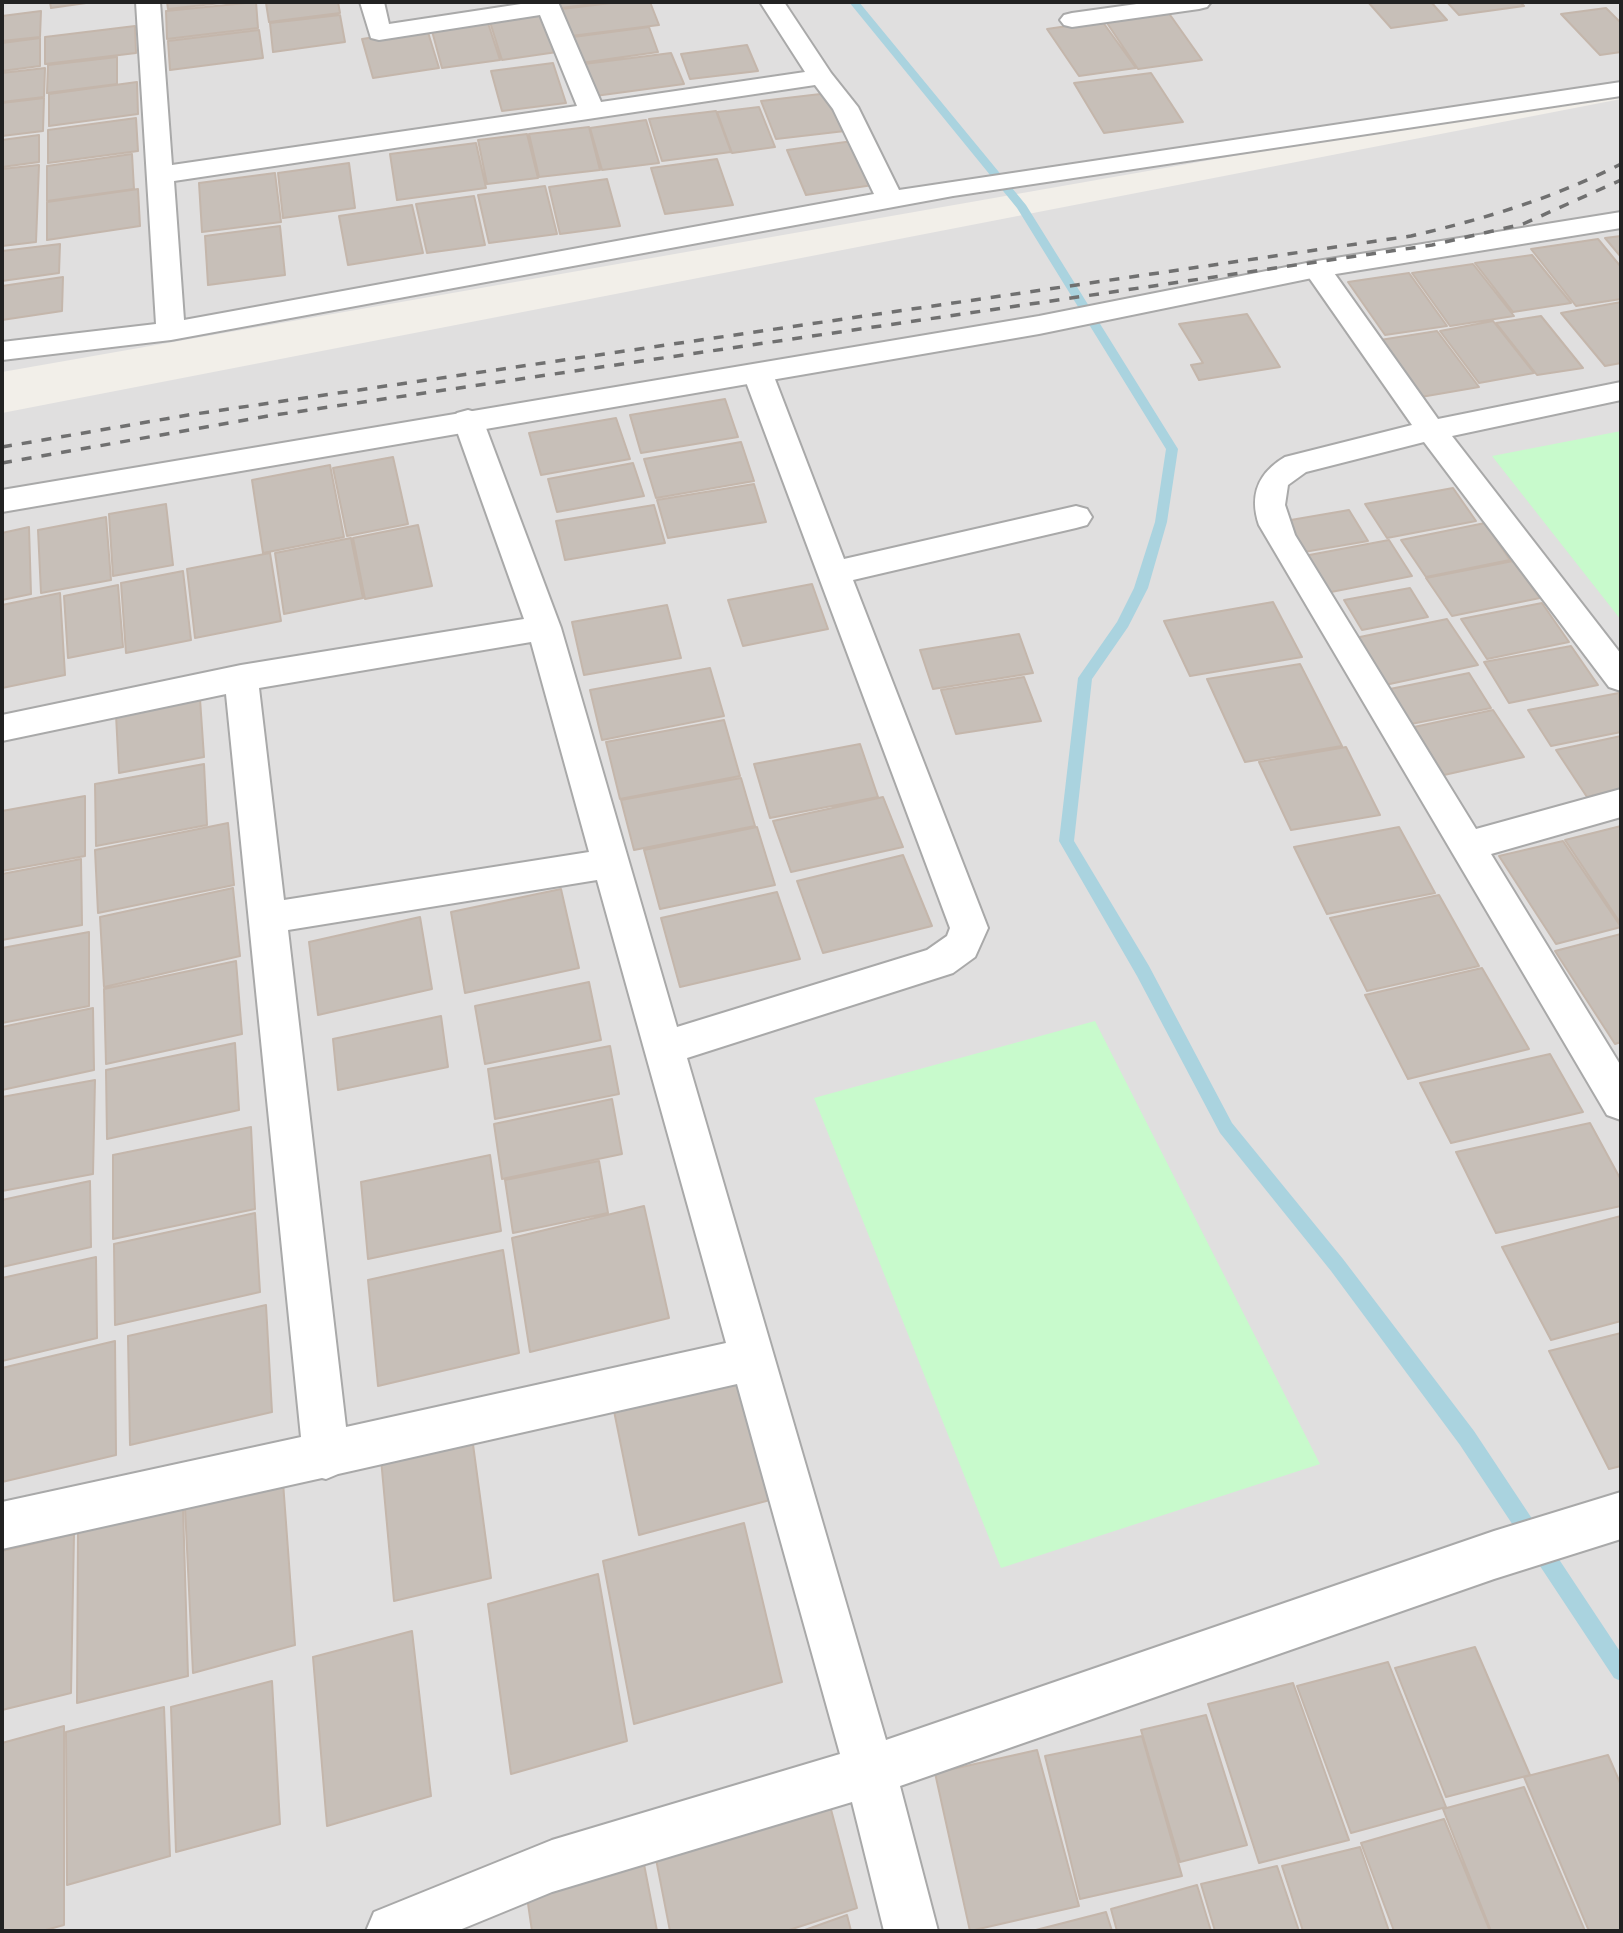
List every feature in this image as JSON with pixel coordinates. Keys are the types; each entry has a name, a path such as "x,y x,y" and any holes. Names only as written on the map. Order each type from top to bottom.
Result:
{"street":[{"path":"148,2 171,331"},
{"path":"372,2 379,33 547,4 592,111"},
{"path":"772,2 821,77 845,107 890,199"},
{"path":"1072,20 1199,2"},
{"path":"160,175 821,77"},
{"path":"2,352 171,331 953,188 1621,89"},
{"path":"2,501 468,420 758,374 1039,325 1317,269 1621,219"},
{"path":"1317,269 1431,429 1621,678"},
{"path":"664,1048 939,962 962,946 969,928 758,374"},
{"path":"1620,1098 1280,537 1273,523 1268,500 1273,482 1282,471 1296,464 1431,429 1621,391"},
{"path":"468,420 544,628 613,863 870,1771 911,1931"},
{"path":"835,572 1076,517"},
{"path":"2,728 241,678 544,628"},
{"path":"241,678 326,1456"},
{"path":"1466,846 1621,803"},
{"path":"267,918 613,863"},
{"path":"2,1526 753,1359"},
{"path":"393,1931 467,1917 552,1866 870,1771 1494,1555 1621,1516"}],"shaded area":[{"path":"2,2 1621,2 1621,88 2,372"},
{"path":"1621,99 1621,1931 2,1931 2,413"}],"green space":[{"path":"1621,431 1621,620 1492,456"},
{"path":"1095,1021 1320,1464 1001,1568 814,1098"}],"building":[{"path":"50,2 93,2 51,8"},
{"path":"167,2 230,2 168,9"},
{"path":"256,2 258,28 167,39 166,11"},
{"path":"338,2 340,13 269,22 266,3"},
{"path":"559,2 608,2 561,8"},
{"path":"619,2 650,2 659,25 571,36 562,9"},
{"path":"1368,2 1431,2 1447,20 1391,28"},
{"path":"1447,2 1520,2 1524,6 1459,15"},
{"path":"1606,8 1621,23 1621,52 1600,55 1561,14"},
{"path":"41,11 40,37 2,41 2,16"},
{"path":"1168,12 1202,60 1138,69 1105,20"},
{"path":"544,14 557,52 502,60 490,22"},
{"path":"340,15 345,42 273,52 270,23"},
{"path":"1102,21 1136,68 1079,76 1047,29"},
{"path":"488,23 500,60 442,68 432,31"},
{"path":"135,26 136,53 45,64 45,37"},
{"path":"649,27 658,52 581,63 573,37"},
{"path":"427,29 439,68 373,78 362,39"},
{"path":"259,30 263,58 170,70 168,41"},
{"path":"40,38 40,66 2,71 2,43"},
{"path":"747,45 758,71 690,79 681,54"},
{"path":"671,53 684,84 595,96 584,64"},
{"path":"117,57 117,84 47,93 48,65"},
{"path":"553,63 566,103 502,111 491,71"},
{"path":"45,68 44,97 2,102 2,73"},
{"path":"1151,73 1183,122 1104,133 1074,83"},
{"path":"137,82 138,114 49,126 49,94"},
{"path":"829,93 845,131 776,139 761,101"},
{"path":"44,98 43,131 2,136 2,103"},
{"path":"759,107 775,147 732,153 717,112"},
{"path":"716,111 731,152 662,161 649,119"},
{"path":"136,118 138,151 48,163 48,130"},
{"path":"646,120 659,163 602,170 590,128"},
{"path":"589,127 600,170 539,177 529,134"},
{"path":"527,134 538,178 487,184 478,140"},
{"path":"39,135 39,162 2,167 2,140"},
{"path":"853,141 873,185 806,195 787,150"},
{"path":"476,143 486,188 397,200 390,154"},
{"path":"132,154 134,189 47,201 47,166"},
{"path":"717,159 733,205 665,214 651,168"},
{"path":"349,163 355,208 283,218 278,173"},
{"path":"39,165 36,242 2,246 2,169"},
{"path":"275,173 281,222 202,232 199,183"},
{"path":"607,179 620,226 560,234 549,187"},
{"path":"545,186 557,234 489,243 478,195"},
{"path":"138,189 140,226 47,240 47,202"},
{"path":"474,196 485,245 427,253 416,204"},
{"path":"412,205 423,253 348,265 339,216"},
{"path":"280,226 285,275 208,285 205,236"},
{"path":"1621,236 1621,257 1605,238"},
{"path":"1598,239 1621,267 1621,299 1576,306 1531,249"},
{"path":"60,244 59,273 2,281 2,251"},
{"path":"1532,255 1571,303 1513,312 1475,263"},
{"path":"1473,264 1514,316 1450,326 1412,273"},
{"path":"1409,273 1447,326 1385,335 1348,282"},
{"path":"63,277 62,311 2,320 2,286"},
{"path":"1621,302 1621,363 1605,366 1561,313"},
{"path":"1247,314 1280,367 1199,380 1191,365 1203,363 1179,324"},
{"path":"1541,316 1583,368 1537,375 1496,323"},
{"path":"1493,321 1534,373 1479,383 1440,331"},
{"path":"1437,331 1479,387 1421,397 1380,340"},
{"path":"725,399 738,437 641,453 630,415"},
{"path":"616,418 630,459 541,475 529,433"},
{"path":"741,442 754,481 656,498 644,459"},
{"path":"393,457 408,524 347,536 333,468"},
{"path":"633,463 644,496 557,512 548,479"},
{"path":"330,465 344,537 263,553 252,480"},
{"path":"754,484 766,522 668,538 657,500"},
{"path":"1453,488 1476,521 1387,538 1365,504"},
{"path":"166,504 173,565 113,576 109,514"},
{"path":"654,505 665,543 565,560 556,521"},
{"path":"1349,510 1368,541 1304,552 1285,521"},
{"path":"106,517 111,580 41,593 38,530"},
{"path":"1485,523 1510,560 1426,577 1401,540"},
{"path":"418,525 432,586 365,599 353,538"},
{"path":"29,527 31,594 2,600 2,533"},
{"path":"351,538 363,598 284,614 275,553"},
{"path":"1389,540 1412,576 1326,593 1304,556"},
{"path":"270,553 281,621 195,638 187,569"},
{"path":"1513,561 1540,598 1452,616 1426,578"},
{"path":"183,571 191,640 126,653 121,583"},
{"path":"812,584 828,629 743,646 728,600"},
{"path":"118,585 123,647 68,658 64,596"},
{"path":"1410,588 1428,617 1362,630 1344,600"},
{"path":"60,593 65,675 2,688 2,605"},
{"path":"1273,602 1302,657 1190,676 1164,621"},
{"path":"1542,603 1569,642 1487,659 1461,619"},
{"path":"667,605 681,658 584,675 572,622"},
{"path":"1447,619 1478,665 1385,685 1355,638"},
{"path":"1019,634 1033,673 933,689 920,650"},
{"path":"1571,646 1598,685 1509,703 1484,662"},
{"path":"1300,664 1342,746 1245,762 1207,679"},
{"path":"710,668 724,716 602,740 590,690"},
{"path":"1469,673 1491,708 1411,724 1390,689"},
{"path":"1024,677 1041,721 956,734 941,690"},
{"path":"1619,693 1621,732 1551,746 1528,710"},
{"path":"200,699 204,757 119,773 116,715"},
{"path":"1493,710 1524,757 1444,775 1414,727"},
{"path":"724,720 740,776 620,799 606,742"},
{"path":"1621,736 1621,789 1587,797 1556,750"},
{"path":"860,744 878,797 770,818 754,764"},
{"path":"1346,747 1380,815 1291,830 1259,762"},
{"path":"204,764 207,825 96,846 95,784"},
{"path":"741,778 755,826 634,850 621,800"},
{"path":"85,796 85,856 2,871 2,811"},
{"path":"883,797 903,847 791,872 773,821"},
{"path":"228,823 234,885 98,913 95,850"},
{"path":"1621,826 1621,924 1565,840"},
{"path":"757,827 775,885 660,909 644,850"},
{"path":"1399,827 1435,893 1327,914 1294,847"},
{"path":"1563,841 1621,927 1556,944 1499,856"},
{"path":"903,855 932,926 823,953 797,881"},
{"path":"81,859 82,925 2,940 2,874"},
{"path":"233,888 240,956 104,987 100,917"},
{"path":"561,889 579,968 465,993 451,912"},
{"path":"777,892 800,959 680,987 661,918"},
{"path":"1439,895 1479,966 1367,991 1330,918"},
{"path":"420,917 432,989 318,1015 309,942"},
{"path":"89,932 89,1006 2,1023 2,948"},
{"path":"1621,934 1621,1042 1615,1044 1555,951"},
{"path":"236,961 242,1034 106,1064 104,989"},
{"path":"1482,968 1529,1049 1408,1079 1365,995"},
{"path":"589,982 601,1040 485,1064 475,1006"},
{"path":"93,1008 94,1070 2,1090 2,1027"},
{"path":"441,1016 448,1067 338,1090 333,1039"},
{"path":"235,1043 239,1110 107,1139 106,1070"},
{"path":"610,1046 619,1094 495,1119 488,1069"},
{"path":"1550,1054 1583,1112 1451,1143 1420,1083"},
{"path":"95,1080 93,1174 2,1191 2,1097"},
{"path":"612,1099 622,1154 502,1179 494,1124"},
{"path":"1590,1123 1621,1180 1621,1206 1496,1233 1456,1152"},
{"path":"251,1127 255,1209 113,1239 113,1155"},
{"path":"490,1155 501,1231 368,1259 361,1182"},
{"path":"599,1161 608,1213 513,1233 505,1180"},
{"path":"90,1181 91,1247 2,1267 2,1200"},
{"path":"644,1206 669,1318 530,1352 512,1238"},
{"path":"255,1213 260,1292 115,1325 114,1244"},
{"path":"1621,1216 1621,1321 1551,1340 1502,1247"},
{"path":"503,1250 519,1353 378,1386 368,1280"},
{"path":"96,1257 97,1338 2,1361 2,1278"},
{"path":"266,1305 272,1412 130,1445 128,1336"},
{"path":"1621,1333 1621,1466 1609,1469 1549,1351"},
{"path":"115,1341 116,1455 2,1482 2,1368"},
{"path":"738,1368 770,1500 639,1535 612,1401"},
{"path":"472,1437 491,1578 394,1601 381,1459"},
{"path":"283,1482 295,1645 193,1673 185,1507"},
{"path":"183,1507 188,1676 77,1703 78,1532"},
{"path":"744,1523 782,1682 634,1724 603,1561"},
{"path":"74,1534 71,1693 2,1710 2,1551"},
{"path":"598,1574 627,1741 511,1774 488,1604"},
{"path":"412,1631 431,1796 327,1826 313,1657"},
{"path":"1475,1647 1530,1775 1446,1797 1395,1668"},
{"path":"1388,1662 1446,1807 1351,1833 1297,1686"},
{"path":"272,1681 280,1824 176,1852 171,1707"},
{"path":"1293,1683 1349,1840 1259,1863 1208,1704"},
{"path":"164,1707 170,1856 67,1885 66,1732"},
{"path":"1206,1715 1247,1845 1180,1862 1141,1730"},
{"path":"64,1726 64,1925 42,1931 2,1931 2,1743"},
{"path":"1142,1736 1182,1876 1080,1899 1045,1756"},
{"path":"1037,1750 1079,1906 970,1931 935,1773"},
{"path":"1608,1755 1621,1785 1621,1930 1589,1931 1524,1777"},
{"path":"1524,1787 1585,1931 1491,1931 1443,1809"},
{"path":"828,1798 857,1908 786,1931 670,1931 655,1854"},
{"path":"1444,1819 1490,1931 1394,1931 1361,1843"},
{"path":"1360,1847 1389,1931 1303,1931 1282,1866"},
{"path":"642,1854 657,1931 532,1931 526,1890"},
{"path":"1277,1866 1299,1931 1215,1931 1201,1884"},
{"path":"1197,1885 1211,1931 1117,1931 1111,1909"},
{"path":"1106,1912 1112,1931 1032,1931"},
{"path":"847,1915 851,1931 802,1931"}],"waterway":[{"path":"854,2 1022,207 1172,449 1161,522 1141,588 1123,624 1085,678 1066,841 1143,971 1226,1128 1337,1265 1467,1438 1621,1671"}],"railway":[{"path":"2,447 188,415 1411,236 1518,206 1621,164"},
{"path":"2,463 268,416 1432,245 1523,224 1621,180"}]}
